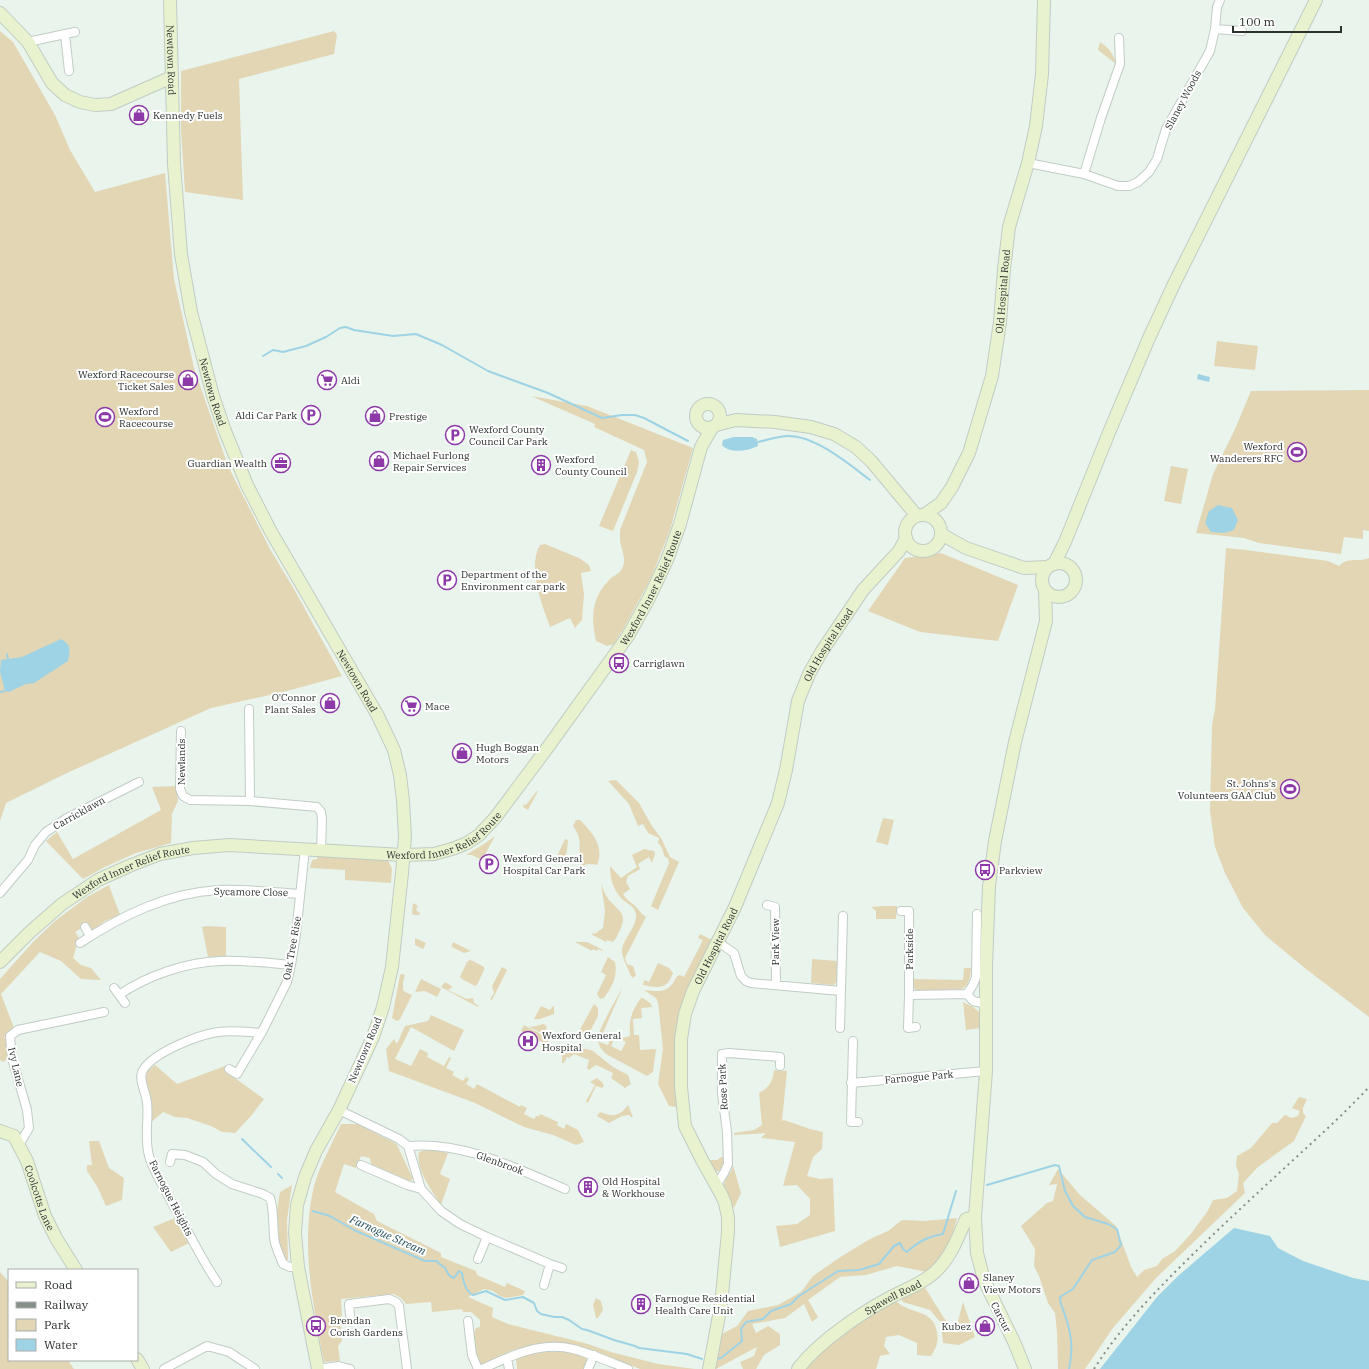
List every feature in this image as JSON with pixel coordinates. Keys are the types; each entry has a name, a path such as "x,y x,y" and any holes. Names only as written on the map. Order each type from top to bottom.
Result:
{"street":[{"name":"Newtown Road","path":"170,0 174,164 181,254 191,312 213,396 225,431 247,484 270,530 378,716 394,750 400,775 403,801 405,837 392,967 383,1007 373,1037 339,1110 316,1151 305,1177 297,1205 295,1233 298,1267 318,1369"},
{"name":"Old Hospital Road","path":"936,521 941,503 952,487 969,453 992,376 1000,322 1009,227 1028,163 1036,126 1042,74 1044,0"},
{"name":"Slaney Woods","path":"1028,163 1084,174 1118,186 1129,186 1138,182 1149,172 1157,159 1166,128 1210,51 1215,29 1217,7 1220,0"},
{"path":"1046,621 1042,578 1044,572 1051,565 1065,542 1113,423 1174,284 1316,0"},
{"path":"0,13 28,42 52,83 65,95 80,102 95,105 111,104 172,78"},
{"path":"1215,29 1242,31"},
{"path":"28,42 75,32"},
{"path":"65,34 69,71"},
{"path":"1084,174 1101,118 1120,64 1119,38"},
{"path":"736,420 719,412 717,408 708,404 699,407 695,416 699,425 703,428 714,427 736,420 776,422 811,427 834,434 856,447 871,461 898,494 920,515"},
{"path":"714,427 719,421 719,412"},
{"name":"Wexford Inner Relief Route","path":"699,425 701,447"},
{"name":"Wexford Inner Relief Route","path":"0,962 30,932 62,904 98,880 160,854 176,850 222,846 267,846 321,851 403,855 434,854 467,843 479,835 495,818 548,747 628,636 650,598 673,544 701,447 714,427"},
{"path":"898,494 907,525"},
{"name":"Old Hospital Road","path":"920,515 941,503"},
{"path":"900,551 915,549 922,551 928,550 939,541 940,527 931,516 920,515 911,519 907,525 905,531 906,538 909,544 915,549"},
{"path":"940,534 966,548 1024,568 1061,563 1067,565 1075,576 1076,582 1074,589 1063,597 1050,595 1024,568"},
{"name":"Old Hospital Road","path":"709,1369 721,1305 728,1217 725,1203 717,1184 702,1160 685,1126 681,1086 681,1039 685,1014 693,991 735,907 778,803 786,770 798,701 809,674 822,651 863,590 900,551 906,538"},
{"path":"1065,542 1067,565"},
{"path":"934,546 966,548"},
{"path":"1046,621 1063,597"},
{"name":"Carcur","path":"1025,1369 1015,1344 984,1280 977,1253 975,1217 986,1071 986,926 988,886 1015,742 1046,621"},
{"path":"249,709 250,801"},
{"name":"Newlands","path":"180,731 180,789 183,796 190,800 250,801 317,807 321,812 322,818 321,851"},
{"name":"Carricklawn","path":"0,892 28,860 35,844 50,828 139,782"},
{"name":"Oak Tree Rise","path":"229,1069 237,1074 261,1033 287,982 296,933 305,849"},
{"name":"Sycamore Close","path":"80,943 130,914 166,900 187,894 218,890 300,894"},
{"name":"Park View","path":"767,905 775,907 776,985"},
{"name":"Parkside","path":"901,911 909,912 908,1028 916,1027"},
{"path":"967,994 976,977 977,914"},
{"path":"840,1028 843,916"},
{"path":"85,927 90,936"},
{"path":"718,942 734,953 741,976 751,983 841,991"},
{"path":"119,995 132,987 162,973 199,963 220,961 291,965"},
{"path":"114,988 125,1003"},
{"path":"967,994 973,1001 987,1004"},
{"path":"909,995 967,994"},
{"name":"Ivy Lane","path":"19,1145 29,1128 27,1110 12,1058 10,1036 18,1030 104,1012"},
{"name":"Farnogue Heights","path":"217,1282 178,1213 149,1156 146,1136 148,1110 141,1074 145,1067 160,1054 173,1047 198,1038 218,1032 241,1031 261,1033"},
{"path":"853,1041 851,1122 858,1122"},
{"name":"Rose Park","path":"717,1184 728,1164 727,1132 722,1093 722,1054 729,1053 780,1057 780,1066"},
{"name":"Farnogue Park","path":"851,1083 986,1071"},
{"path":"339,1110 399,1139 408,1146 421,1189 441,1211 450,1218 487,1237 562,1268"},
{"name":"Coolcotts Lane","path":"0,1131 14,1136 19,1145 27,1161 45,1216 56,1238 75,1269"},
{"name":"Glenbrook","path":"408,1146 422,1144 440,1146 488,1156 565,1189"},
{"path":"170,1162 172,1154 185,1155 204,1162 216,1174 232,1184 263,1194 270,1198 275,1243 283,1264 290,1267 298,1267"},
{"path":"361,1165 407,1185 421,1189"},
{"name":"Spawell Road","path":"798,1369 804,1361 824,1342 868,1311 926,1279 936,1271 950,1255 966,1219 975,1217"},
{"path":"478,1259 487,1237"},
{"path":"544,1285 550,1264"},
{"path":"350,1315 349,1304 389,1299 396,1302 399,1306 407,1369"},
{"path":"468,1321 472,1355 478,1369"},
{"path":"164,1369 207,1346 229,1352 255,1369"},
{"path":"482,1369 526,1351 552,1347 572,1349 594,1355 628,1369"},
{"path":"588,1369 594,1355"},
{"path":"507,1358 508,1369"},
{"path":"318,1369 339,1366 350,1369"}],"green space":[{"name":"Wexford Racecourse","path":"0,31 13,42 55,115 70,150 95,192 165,173 174,279 194,368 228,466 270,549 342,676 287,691 211,708 67,773 6,803 0,821"},
{"path":"334,31 337,35 334,54 239,79 243,200 185,192 181,130 181,71"},
{"path":"1100,42 1110,51 1116,64 1098,50"},
{"path":"1217,341 1258,346 1255,370 1214,366"},
{"name":"Wexford Wanderers RFC","path":"1369,390 1369,531 1363,530 1363,539 1344,537 1341,554 1259,543 1244,538 1196,533 1213,474 1235,429 1251,391"},
{"path":"531,396 587,406 693,448 670,530 651,578 614,644 607,646 596,641 593,624 594,609 603,587 620,571 623,566 624,559 620,540 620,530 647,462 644,450 594,427 595,424"},
{"path":"631,450 636,452 639,462 637,472 613,531 599,526"},
{"path":"1171,466 1188,469 1181,504 1164,501"},
{"path":"545,544 579,558 589,565 591,571 581,573 584,594 582,620 575,628 570,618 550,627 540,597 535,575 536,554 540,545"},
{"name":"St. Johns's Volunteers GAA Club","path":"1226,548 1328,561 1339,566 1346,561 1369,558 1369,1017 1306,969 1265,935 1243,908 1225,873 1215,847 1210,811 1212,725 1215,709"},
{"path":"941,553 1018,585 998,641 920,632 868,611 905,558"},
{"path":"616,780 639,803 652,826 661,838 670,857 679,862 658,910 651,906 669,863 668,858 665,857 662,848 658,843 659,838 648,833 643,824 638,826 629,804 608,781"},
{"path":"176,786 178,801 172,814 171,843 136,853 83,879 46,841 57,832 73,859 161,810 152,787"},
{"path":"537,791 528,810 523,807 524,804 526,805"},
{"path":"883,818 894,820 888,845 876,842"},
{"path":"576,820 580,820 596,840 599,852 597,865 589,864 582,867 580,866 583,859 579,857 579,837 573,826"},
{"path":"495,836 482,860 472,855 466,855 484,844"},
{"path":"565,839 568,840 567,850 564,860 559,861 557,856"},
{"path":"644,849 654,851 655,854 652,863 649,857 638,864 640,869 628,876 626,882 630,889 623,894 626,899 646,917 625,958 627,964 633,966 636,975 633,978 624,959 622,950 636,920 636,913 635,910 623,900 614,888 611,880 610,866 621,878 637,867 632,855"},
{"path":"317,855 388,860 392,869 391,883 345,880 345,870 310,868 312,860 317,859"},
{"path":"601,883 604,892 620,911 623,917 622,926 612,942 607,940 606,942 591,934 597,933 603,928 605,911"},
{"path":"109,885 120,915 105,921 93,930 87,925 75,932 79,938 73,958 81,965 91,968 101,980 81,979 61,961 40,952 1,994 14,1028 4,1037 7,1041 9,1058 3,1062 0,1060 0,979 33,942 55,921 87,897"},
{"path":"413,903 418,906 416,910 420,913 419,915 412,914"},
{"path":"897,906 896,919 876,919 876,911 871,907"},
{"path":"202,927 226,927 226,956 208,957"},
{"path":"700,934 712,940 688,988 682,1004 676,1031 674,1057 677,1107 669,1106 658,1084 663,1049 658,1002 656,998 644,990 664,990 671,986 677,976 680,975 684,977 703,940 698,938"},
{"path":"415,938 426,943 423,949 415,945"},
{"path":"454,942 471,951 464,953 452,947"},
{"path":"575,942 587,942 603,951 593,949 592,951"},
{"path":"608,957 615,962 616,972 612,985 607,994 604,998 600,999 597,994 606,975 601,972"},
{"path":"812,959 837,961 837,982 833,985 811,983"},
{"path":"470,960 484,967 477,985 475,986 460,977 467,962"},
{"path":"658,963 669,968 673,973 671,979 665,985 658,987 643,985 644,980 649,982"},
{"path":"502,967 507,970 492,1000 490,999 494,993 492,986"},
{"path":"964,968 971,968 968,983 962,989 917,991 914,988 914,979 963,980"},
{"path":"401,974 405,975 403,990 412,995 400,1019 397,1021 392,1018"},
{"path":"421,979 441,989 437,997 425,991 415,992"},
{"path":"445,982 453,987 448,990 467,999 473,998 474,1003 479,1006 478,1007 441,987"},
{"path":"623,987 599,1042 608,1045 612,1035 615,1037 611,1046 621,1051 626,1042 622,1040 623,1038 630,1036 630,1021 633,1012 641,998 643,998 651,1004 652,1007 641,1008 642,1018 633,1019 634,1035 639,1035 640,1050 656,1049 653,1072 647,1076 606,1054 598,1042 601,1029"},
{"path":"963,1002 973,1007 980,1013 980,1028 966,1030"},
{"path":"594,1004 598,1008 598,1016 588,1035 577,1035"},
{"path":"541,1006 550,1010 553,1006 554,1014 540,1019 534,1019"},
{"path":"431,1015 464,1030 454,1051 411,1027 395,1059 411,1066 420,1049 428,1053 427,1057 444,1066 449,1057 451,1058 446,1068 454,1072 452,1075 463,1081 466,1077 469,1079 466,1084 474,1089 477,1084 520,1107 521,1105 527,1108 524,1114 534,1119 540,1114 558,1122 557,1125 564,1129 566,1124 578,1130 584,1142 576,1145 553,1135 524,1127 475,1103 389,1071 386,1049 394,1039 397,1044 405,1026 428,1021"},
{"path":"544,1024 547,1027 544,1034 529,1027 536,1026"},
{"path":"524,1025 548,1038 547,1040 549,1041 547,1045 521,1031"},
{"path":"569,1046 593,1051 613,1067 628,1075 631,1084 625,1088 611,1078 613,1073 596,1065 589,1070 587,1068 589,1060 574,1054 569,1058 567,1057 564,1063 562,1063 562,1055"},
{"path":"155,1065 177,1084 225,1066 232,1076 264,1099 235,1133 222,1132 211,1126 187,1118 175,1117 163,1112 150,1123 145,1079 148,1071"},
{"path":"774,1070 787,1071 782,1121 784,1120 823,1132 822,1149 813,1157 807,1176 820,1179 833,1178 835,1231 780,1247 776,1226 797,1224 810,1215 810,1199 797,1185 783,1186 795,1142 761,1138 766,1133 734,1135 734,1133 754,1130 762,1125 759,1093 770,1084 773,1078"},
{"path":"597,1078 604,1086 602,1088 596,1086 588,1103 586,1101 595,1085 590,1082"},
{"path":"1299,1097 1307,1099 1303,1108 1303,1113 1306,1116 1294,1141 1258,1167 1243,1183 1245,1193 1156,1278 1113,1328 1085,1369 1058,1369 1055,1313 1048,1303 1034,1266 1035,1249 1021,1226 1047,1203 1053,1201 1057,1184 1049,1185 1058,1169 1080,1195 1116,1226 1131,1267 1137,1277 1144,1270 1157,1266 1162,1259 1175,1251 1190,1235 1207,1212 1213,1200 1227,1198 1237,1191 1239,1174 1236,1166 1237,1156 1251,1148 1272,1123 1277,1123 1285,1115 1292,1118 1298,1116 1300,1111 1292,1108"},
{"path":"628,1105 633,1117 629,1115 622,1116 609,1123 597,1116 600,1112 609,1115 619,1114"},
{"path":"341,1124 357,1124 395,1143 413,1179 410,1181 371,1164 370,1158 361,1156 356,1168 344,1164 335,1192 374,1214 377,1221 441,1253 441,1257 476,1271 477,1275 505,1287 507,1283 525,1291 523,1295 506,1298 493,1291 484,1289 468,1297 493,1308 492,1317 508,1324 588,1344 611,1352 658,1364 695,1369 640,1369 593,1350 549,1343 527,1346 510,1351 488,1363 481,1364 474,1346 474,1336 476,1328 480,1327 480,1320 471,1312 463,1312 462,1309 432,1312 431,1302 406,1304 401,1298 394,1294 341,1299 342,1315 340,1318 342,1341 338,1346 340,1361 324,1362 312,1296 308,1252 308,1231 310,1208 316,1179"},
{"path":"89,1141 99,1141 109,1168 124,1178 122,1200 106,1206 98,1188 87,1171 87,1165 92,1165"},
{"path":"425,1150 448,1153 440,1174 450,1179 441,1205 425,1180 419,1165 419,1152"},
{"path":"723,1156 722,1170 715,1172 708,1160 717,1160"},
{"path":"733,1165 741,1193 734,1208 724,1188 725,1181 732,1170"},
{"path":"292,1185 287,1220 288,1260 286,1260 277,1235 277,1209 280,1192"},
{"path":"175,1218 189,1243 171,1252 153,1227"},
{"path":"957,1218 950,1245 940,1260 927,1272 897,1266 866,1275 840,1277 808,1300 818,1317 812,1322 804,1304 785,1318 752,1324 756,1333 768,1326 780,1334 780,1345 764,1355 756,1369 743,1369 740,1362 754,1356 757,1347 716,1369 713,1369 718,1336 737,1326 748,1311 778,1305 801,1292 813,1276 870,1239 888,1231 902,1220 924,1221"},
{"path":"0,1272 8,1281 8,1361 69,1361 74,1369 0,1369"},
{"path":"924,1286 944,1318 954,1328 958,1321 963,1302 975,1337 959,1345 943,1343 941,1323 930,1310 903,1302 900,1297"},
{"path":"596,1298 601,1301 603,1310 598,1318 596,1318 593,1305"},
{"path":"895,1300 907,1308 926,1315 935,1324 938,1336 936,1348 931,1356 917,1355 917,1343 899,1335 886,1337 884,1346 890,1354 880,1356 876,1369 804,1369 823,1348 872,1313"},
{"path":"546,1352 578,1353 586,1357 587,1361 584,1369 517,1369 516,1358"}],"water":[{"path":"1198,374 1210,377 1209,382 1197,379"},
{"path":"734,437 752,437 757,439 758,446 734,451 725,448 722,445 723,440"},
{"path":"1218,505 1232,508 1238,520 1234,530 1224,533 1211,532 1205,523 1209,511"},
{"path":"61,639 69,646 68,661 34,683 26,684 9,692 5,691 0,672 1,660 22,657"},
{"path":"1234,1228 1270,1236 1278,1248 1303,1261 1353,1278 1369,1281 1369,1369 1100,1369 1157,1297 1178,1276"}],"waterway":[{"path":"263,356 273,350 283,352 306,346 326,337 340,328 346,327 354,330 393,336 416,334 442,345 488,371 548,393 602,418 635,415 644,418 688,441"},
{"path":"758,442 777,437 799,437 832,452 870,480"},
{"path":"7,654 8,659"},
{"path":"0,692 5,691"},
{"name":"Farnogue Stream","path":"242,1139 271,1167"},
{"name":"Farnogue Stream","path":"987,1185 1055,1165 1059,1166 1065,1191 1073,1206 1085,1217 1108,1224 1117,1229 1121,1245 1115,1252 1092,1260 1073,1289 1060,1297 1071,1337 1069,1369"},
{"name":"Farnogue Stream","path":"278,1174 282,1178"},
{"name":"Farnogue Stream","path":"715,1359 721,1358 742,1341 741,1329 746,1322 763,1319 771,1311 791,1304 799,1296 838,1271 859,1270 879,1264 894,1246 900,1243 903,1249 907,1252 924,1240 943,1234 956,1191"},
{"name":"Farnogue Stream","path":"313,1211 330,1216 354,1230 425,1261 437,1261 445,1268 448,1274 454,1278 459,1271 462,1273 466,1288 473,1295 486,1291 505,1300 523,1297 534,1303 537,1311 541,1314 562,1317 582,1329 639,1348 687,1354 702,1359"}],"railway":[{"path":"1094,1369 1123,1328 1168,1279 1369,1087"}],"place":[{"name":"Kennedy Fuels","path":"139,115"},
{"name":"Wexford Racecourse Ticket Sales","path":"188,380"},
{"name":"Aldi","path":"327,380"},
{"name":"Aldi Car Park","path":"311,415"},
{"name":"Prestige","path":"375,416"},
{"name":"Wexford Racecourse","path":"105,417"},
{"name":"Wexford County Council Car Park","path":"455,435"},
{"name":"Wexford Wanderers RFC","path":"1297,452"},
{"name":"Michael Furlong Repair Services","path":"379,461"},
{"name":"Guardian Wealth","path":"281,463"},
{"name":"Wexford County Council","path":"541,465"},
{"name":"Department of the Environment car park","path":"447,580"},
{"name":"Carriglawn","path":"619,663"},
{"name":"O'Connor Plant Sales","path":"330,703"},
{"name":"Mace","path":"411,706"},
{"name":"Hugh Boggan Motors","path":"462,753"},
{"name":"St. Johns's Volunteers GAA Club","path":"1290,789"},
{"name":"Wexford General Hospital Car Park","path":"489,864"},
{"name":"Parkview","path":"985,870"},
{"name":"Wexford General Hospital","path":"528,1041"},
{"name":"Old Hospital & Workhouse","path":"588,1187"},
{"name":"Slaney View Motors","path":"969,1283"},
{"name":"Farnogue Residential Health Care Unit","path":"641,1304"},
{"name":"Brendan Corish Gardens","path":"316,1326"},
{"name":"Kubez","path":"985,1326"}]}
